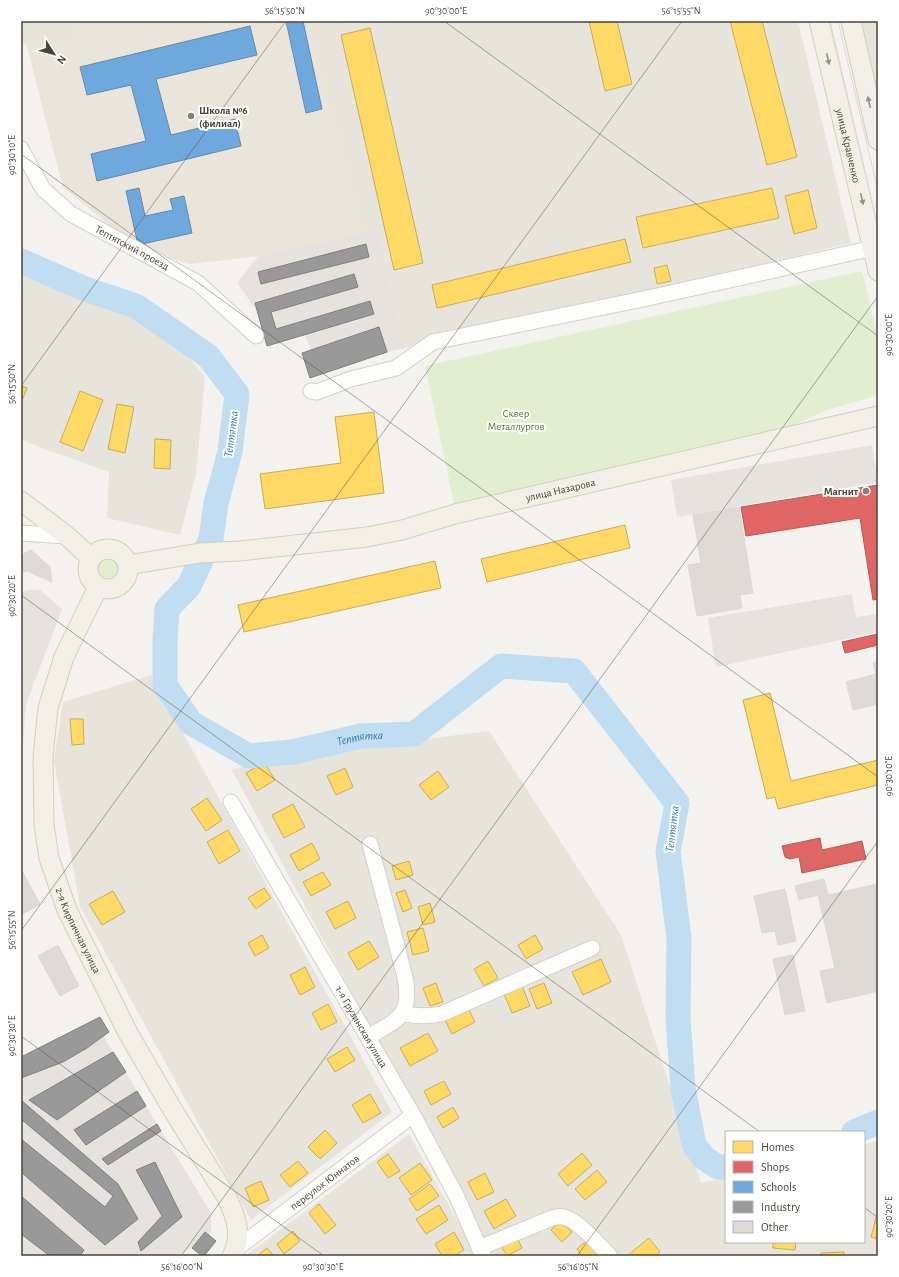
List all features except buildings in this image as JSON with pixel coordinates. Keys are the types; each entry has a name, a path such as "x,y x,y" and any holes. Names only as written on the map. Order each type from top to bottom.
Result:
{"main road":[{"name":"улица Кравченко","path":"819,21 876,247 878,271"},
{"path":"851,21 878,140"},
{"name":"улица Назарова","path":"128,565 200,553 240,551 367,537 402,530 455,514 878,416"},
{"path":"21,501 67,536 91,558"},
{"path":"105,548 116,550 125,557 128,565 128,576 122,584 116,588 106,589 98,587 89,576 87,569 89,560 96,552 105,548"},
{"name":"2-я Кирпичная улица","path":"98,587 64,657 48,708 42,757 44,825 49,858 67,910 128,1033 234,1210 239,1232 234,1253"}],"street":[{"name":"Тептятский проезд","path":"21,149 43,189 71,214 198,283 256,336"},
{"path":"311,390 317,392 351,379 396,368 433,342 641,300 876,247"},
{"path":"21,533 67,536"},
{"name":"1-я Грузинская улица","path":"231,802 413,1115 457,1197 481,1252"},
{"path":"368,1037 403,1014 407,1002 406,983 370,844"},
{"path":"403,1014 421,1017 430,1017 441,1014 592,948"},
{"name":"переулок Юннатов","path":"234,1253 413,1115"},
{"path":"481,1252 552,1218 560,1216 569,1218 577,1224 610,1256"}],"shaded area":[{"path":"21,21 798,21 851,243 405,348 379,230 258,256 189,264 63,187 27,46 21,39"},
{"name":"Школа №6 (филиал)","path":"70,21 311,21 366,232 258,256 189,264 137,248 63,187 27,46 74,35"},
{"path":"859,21 878,21 878,104"},
{"path":"379,230 405,348 319,368 305,336 275,336 237,283 258,256"},
{"path":"21,274 31,275 130,315 179,346 205,377 196,474 180,535 107,518 109,472 21,439"},
{"path":"872,445 878,482 677,517 671,480"},
{"path":"28,590 40,590 62,609 26,704 21,773 21,592"},
{"path":"852,594 856,617 878,614 878,632 716,667 708,618"},
{"path":"151,675 392,1112 251,1220 80,906 54,761 63,702"},
{"path":"489,731 621,935 701,1183 725,1177 725,1243 865,1243 865,1144 878,1141 878,1256 493,1256 232,770 267,759"},
{"path":"95,1022 211,1213 211,1233 179,1256 21,1256 21,1060"},
{"path":"409,1134 477,1256 245,1256"}],"green space":[{"name":"Сквер Металлургов","path":"862,271 878,337 878,395 824,411 791,426 455,508 425,366"},
{"path":"109,553 119,556 122,566 119,576 109,579 99,576 96,566 99,556"}],"waterway":[{"name":"Тептятка","path":"21,261 85,289 136,306 208,356 237,394 230,452 216,503 211,539 189,586 167,609 165,685 191,723 249,756 293,752 361,736 414,734 501,666 574,671 677,803 668,852 679,938 678,1018 683,1088 694,1145 704,1158 718,1167 725,1167"},
{"name":"Тептятка","path":"856,1131 878,1122"}],"tram line":[{"path":"830,21 878,227"},
{"path":"838,21 878,191"}],"place":[{"name":"Школа №6 (филиал)","path":"191,116"},
{"name":"Магнит","path":"866,491"}]}
